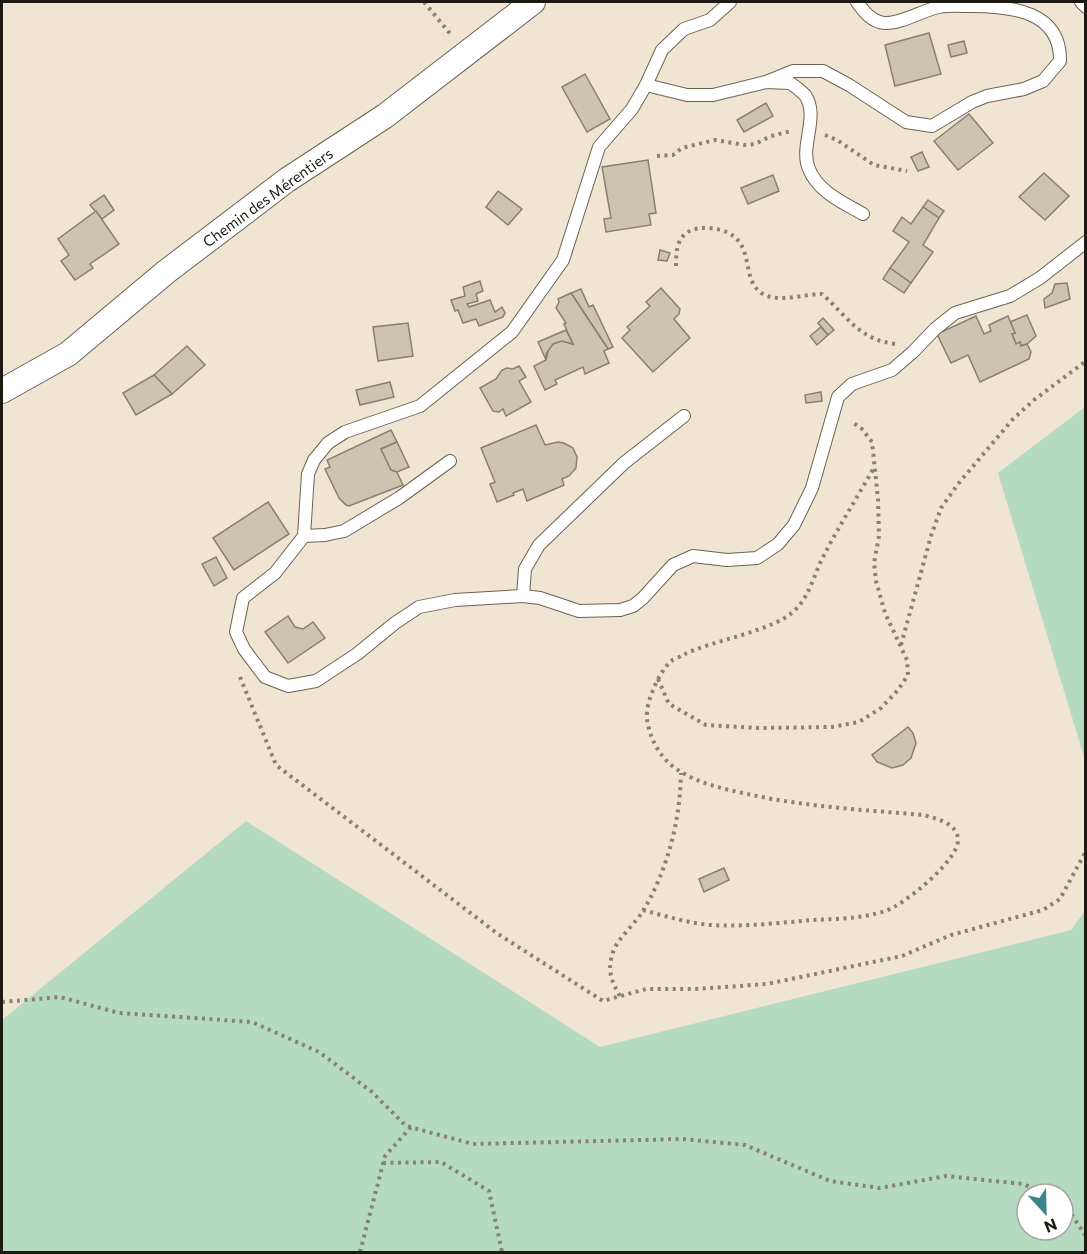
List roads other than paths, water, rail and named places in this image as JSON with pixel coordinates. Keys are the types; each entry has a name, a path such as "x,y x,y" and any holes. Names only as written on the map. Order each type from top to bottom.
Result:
{"street":[{"name":"Chemin des Mérentiers","path":"2,391 68,354 166,273 287,180 385,116 533,2"}],"lane":[{"path":"730,2 710,20 684,29 662,50 632,110 599,147 563,260 512,332 420,406 345,432 328,443 314,460 308,474 304,536 275,573 243,598 236,632 243,649 265,677 288,686 316,681 357,654 419,607 455,600 523,596 540,598 579,612 620,610 633,606 644,598 673,565 693,556 727,560 757,558 778,544 794,525 812,488 838,397 852,384 892,370 955,313 1010,296 1040,278 1086,242"},
{"path":"646,85 687,95 713,95 766,82 793,71 823,71 906,122 932,126 972,102 987,96 1024,89 1043,81 1060,62 1060,46 1048,25 1023,10 988,6 940,6 885,23 867,16 857,2"},
{"path":"1081,2 1086,7"},
{"path":"766,82 790,83 805,95 811,111 806,151 809,169 824,191 863,214"},
{"path":"523,596 525,569 539,545 624,463 684,416"},
{"path":"304,536 344,531 399,498 450,461"}]}
